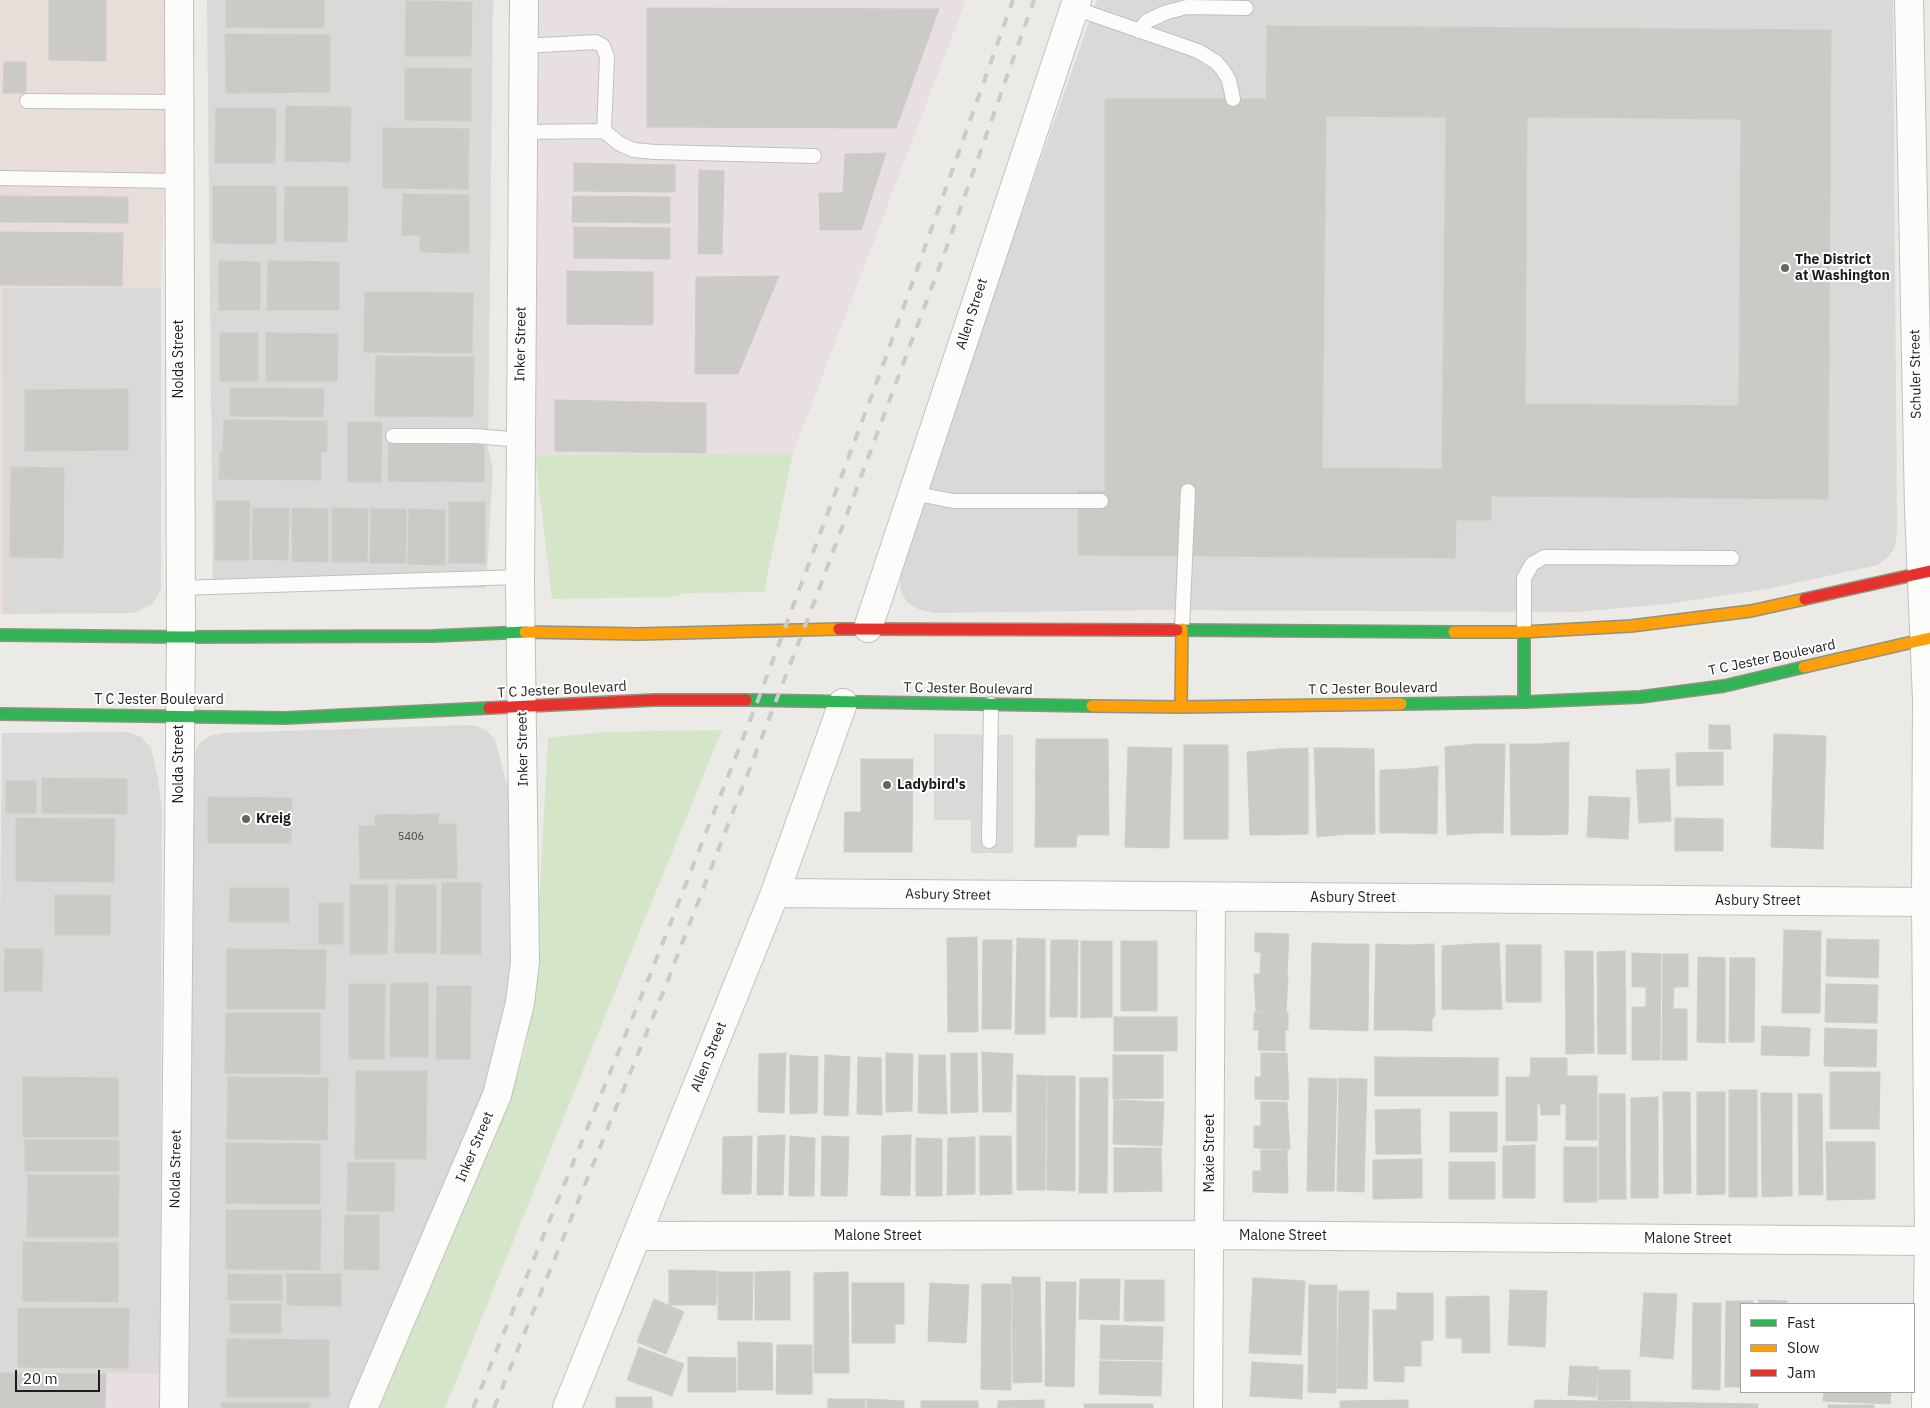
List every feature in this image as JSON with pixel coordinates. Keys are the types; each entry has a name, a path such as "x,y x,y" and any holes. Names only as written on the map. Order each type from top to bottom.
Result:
{"main road":[{"path":"0,635 180,638 433,636 521,632 639,634 868,628 1524,632 1631,626 1751,611 1926,572"},
{"path":"1181,706 1182,629"},
{"path":"1524,632 1524,702"},
{"name":"T C Jester Boulevard","path":"0,714 285,718 654,700 1181,706 1524,702 1640,697 1724,686 1927,639"}],"street":[{"name":"Nolda Street","path":"174,1408 180,638 179,0"},
{"name":"Inker Street","path":"363,1408 497,1095 520,1002 524,962 520,577 524,0"},
{"name":"Schuler Street","path":"1916,3 1927,639 1929,1241 1926,1408"},
{"name":"Allen Street","path":"868,628 1075,4"},
{"name":"Allen Street","path":"567,1408 775,894 843,703"},
{"name":"Asbury Street","path":"775,894 1928,902"},
{"name":"Maxie Street","path":"1208,1408 1211,897"},
{"name":"Malone Street","path":"637,1236 1210,1235 1929,1241"}],"lane":[{"path":"1075,4 1139,31 1198,51 1216,62 1229,80 1233,100"},
{"path":"1139,31 1148,21 1167,12 1186,7 1246,8"},
{"path":"524,46 596,42 603,46 608,57 604,131"},
{"path":"27,101 179,102"},
{"path":"523,132 604,131 620,144 634,150 655,152 814,156"},
{"path":"0,178 179,181"},
{"path":"393,436 474,436 521,440"},
{"path":"1182,629 1188,491"},
{"path":"913,493 953,501 1101,501"},
{"path":"1524,632 1524,578 1532,564 1544,557 1732,558"},
{"path":"180,588 520,577"},
{"path":"989,842 991,704"}],"shaded area":[{"path":"0,0 164,0 165,156 161,288 2,288 3,614 0,614"},
{"path":"207,0 493,0 488,449 493,468 486,588 213,592"},
{"path":"535,0 966,0 793,453 535,455"},
{"path":"1097,0 1893,0 1897,531 1895,546 1890,555 1878,565 1767,589 1667,604 1576,612 1155,610 934,613 918,609 908,603 901,593 902,570 947,424"},
{"path":"2,288 161,288 161,589 153,604 133,613 3,614"},
{"path":"472,725 486,730 495,739 513,808 511,989 489,1083 352,1408 183,1408 192,757 200,743 210,736 223,733"},
{"path":"128,732 141,737 151,748 162,808 160,1374 0,1373 2,733"},
{"path":"934,734 1013,735 1013,853 971,853 971,820 934,820"},
{"path":"0,1373 160,1374 160,1408 0,1408"}],"green space":[{"path":"793,453 764,592 687,593 669,597 552,599 535,455"},
{"path":"722,730 445,1408 379,1408 506,1105 525,1052 534,999 548,738 604,732"}],"building":[{"path":"49,0 106,0 106,61 49,60"},
{"path":"226,0 324,0 324,28 226,27"},
{"path":"406,1 472,2 471,56 405,56"},
{"path":"647,8 939,9 896,128 647,127"},
{"name":"The District at Washington","path":"1267,26 1831,30 1828,499 1491,496 1491,520 1456,520 1455,558 1078,555 1078,491 1263,492","holes":["1326,116 1446,117 1442,469 1322,468","1527,117 1741,119 1739,406 1525,404"]},
{"path":"225,34 330,35 330,92 226,93"},
{"path":"4,62 26,62 26,93 3,93"},
{"path":"405,68 471,69 471,121 405,120"},
{"path":"1105,99 1266,99 1263,492 1105,491"},
{"path":"286,106 351,107 350,162 285,161"},
{"path":"216,108 276,108 275,163 215,163"},
{"path":"383,128 469,129 468,189 383,188"},
{"path":"886,153 861,230 820,230 819,193 843,193 845,154"},
{"path":"574,163 675,165 675,192 574,191"},
{"path":"699,170 724,171 722,254 698,254"},
{"path":"213,186 276,186 276,244 213,243"},
{"path":"285,187 348,187 347,242 284,241"},
{"path":"403,194 469,195 469,253 420,252 420,235 402,235"},
{"path":"0,196 128,197 128,223 0,222"},
{"path":"573,196 670,197 670,223 572,222"},
{"path":"574,227 670,228 670,259 574,258"},
{"path":"0,232 123,233 122,286 0,285"},
{"path":"219,261 260,262 260,310 219,310"},
{"path":"268,261 339,262 339,310 267,310"},
{"path":"567,271 653,272 653,325 567,324"},
{"path":"779,276 738,374 695,374 696,277"},
{"path":"365,292 473,293 472,353 364,352"},
{"path":"220,333 258,333 258,381 220,381"},
{"path":"266,333 338,334 337,381 266,381"},
{"path":"376,356 474,357 473,417 375,416"},
{"path":"230,388 324,389 323,417 230,416"},
{"path":"128,389 128,450 25,451 25,390"},
{"path":"555,400 706,403 706,453 555,451"},
{"path":"224,420 327,421 327,452 223,451"},
{"path":"348,422 382,422 381,482 348,482"},
{"path":"389,444 484,445 484,482 388,481"},
{"path":"220,452 321,453 321,480 219,479"},
{"path":"11,467 64,468 63,558 10,557"},
{"path":"216,501 250,501 249,560 215,560"},
{"path":"449,502 485,502 485,563 449,563"},
{"path":"253,508 289,508 288,560 252,559"},
{"path":"292,508 328,509 328,562 292,561"},
{"path":"332,508 368,509 367,562 332,562"},
{"path":"371,509 406,509 406,563 370,563"},
{"path":"409,509 445,510 445,565 408,564"},
{"path":"1709,725 1730,725 1731,749 1709,749"},
{"path":"1774,734 1826,736 1823,849 1771,847"},
{"path":"1036,739 1108,739 1109,835 1077,835 1076,847 1035,847"},
{"path":"1569,742 1568,834 1541,835 1539,744"},
{"path":"1476,744 1475,833 1447,835 1445,747"},
{"path":"1476,744 1505,744 1503,833 1475,833"},
{"path":"1510,744 1539,744 1541,835 1511,835"},
{"path":"1184,745 1228,745 1228,839 1184,839"},
{"path":"1128,747 1172,748 1169,848 1125,847"},
{"path":"1308,748 1308,834 1278,835 1279,749"},
{"path":"1314,748 1344,748 1346,834 1317,837"},
{"path":"1344,748 1374,749 1375,834 1346,834"},
{"path":"1279,749 1278,835 1250,835 1247,752"},
{"path":"1723,752 1723,785 1677,786 1676,753"},
{"name":"Ladybird's","path":"861,759 913,759 912,852 844,852 845,812 861,812"},
{"path":"1438,766 1437,834 1408,833 1409,769"},
{"path":"1409,769 1408,833 1380,833 1380,770"},
{"path":"1669,769 1671,821 1639,823 1636,770"},
{"path":"42,778 127,779 127,814 42,813"},
{"path":"6,781 36,781 36,813 6,813"},
{"path":"1589,796 1630,798 1628,839 1587,837"},
{"path":"208,797 292,798 291,843 208,843"},
{"path":"439,814 438,824 456,824 457,878 360,879 359,826 375,826 375,815"},
{"path":"16,818 115,819 114,882 16,881"},
{"path":"1675,818 1723,819 1723,851 1675,851"},
{"path":"442,883 481,883 481,954 441,954"},
{"path":"350,885 388,885 387,954 350,954"},
{"path":"396,885 436,885 436,953 395,953"},
{"path":"230,888 289,888 289,922 229,922"},
{"path":"55,895 110,895 110,935 55,935"},
{"path":"319,903 343,903 343,944 319,944"},
{"path":"1784,930 1821,931 1820,1013 1782,1013"},
{"path":"1255,933 1289,934 1287,975 1260,974 1261,952 1255,952"},
{"path":"977,937 978,1032 948,1032 947,938"},
{"path":"1017,938 1045,939 1045,1034 1015,1034"},
{"path":"1827,939 1879,940 1878,978 1826,976"},
{"path":"983,940 1012,940 1011,1029 982,1029"},
{"path":"1051,940 1078,940 1077,1017 1050,1017"},
{"path":"1081,941 1112,941 1112,1017 1081,1018"},
{"path":"1121,941 1157,941 1157,1011 1121,1011"},
{"path":"1312,943 1343,944 1340,1030 1310,1029"},
{"path":"1499,943 1502,1009 1472,1010 1473,944"},
{"path":"1343,944 1369,944 1368,1031 1340,1030"},
{"path":"1376,944 1407,945 1405,1030 1374,1030"},
{"path":"1434,944 1435,1016 1432,1019 1432,1031 1405,1030 1407,945"},
{"path":"1473,944 1472,1010 1442,1009 1442,946"},
{"path":"1506,945 1541,945 1541,1002 1506,1002"},
{"path":"5,949 43,949 42,991 4,991"},
{"path":"227,949 326,950 325,1009 227,1009"},
{"path":"1565,951 1593,951 1594,1053 1566,1054"},
{"path":"1625,951 1626,1054 1598,1054 1597,952"},
{"path":"1632,953 1661,954 1660,1060 1632,1060 1632,1007 1646,1007 1646,987 1632,987"},
{"path":"1663,954 1688,954 1688,987 1674,987 1673,1009 1687,1009 1687,1060 1662,1060"},
{"path":"1698,957 1725,958 1725,1043 1697,1042"},
{"path":"1730,958 1755,958 1754,1042 1729,1042"},
{"path":"1254,974 1288,975 1286,1013 1256,1012"},
{"path":"391,983 428,983 428,1057 390,1057"},
{"path":"349,984 385,984 384,1059 349,1059"},
{"path":"1826,984 1878,985 1877,1023 1825,1022"},
{"path":"437,986 471,986 470,1059 436,1059"},
{"path":"226,1013 320,1013 320,1074 225,1073"},
{"path":"1254,1013 1288,1013 1288,1030 1285,1030 1285,1051 1258,1050 1259,1030 1254,1030"},
{"path":"1114,1017 1177,1017 1177,1051 1114,1051"},
{"path":"1762,1026 1810,1028 1809,1056 1761,1055"},
{"path":"1825,1028 1877,1030 1876,1067 1824,1066"},
{"path":"982,1052 1013,1054 1011,1112 983,1112"},
{"path":"786,1053 784,1113 758,1112 759,1054"},
{"path":"886,1053 913,1054 912,1111 886,1112"},
{"path":"951,1053 977,1053 978,1112 951,1113"},
{"path":"1261,1053 1287,1053 1289,1100 1255,1099 1255,1077 1261,1077"},
{"path":"790,1055 818,1057 817,1113 790,1114"},
{"path":"825,1055 850,1057 848,1116 824,1115"},
{"path":"919,1055 945,1055 947,1114 918,1113"},
{"path":"1113,1055 1163,1055 1163,1098 1113,1099"},
{"path":"858,1057 881,1058 882,1115 857,1114"},
{"path":"1375,1057 1498,1058 1498,1096 1375,1096"},
{"path":"1531,1058 1567,1058 1567,1076 1597,1076 1597,1140 1566,1140 1566,1104 1560,1104 1560,1115 1541,1115 1540,1104 1537,1104 1537,1141 1506,1141 1506,1077 1530,1077"},
{"path":"356,1071 427,1071 426,1159 355,1159"},
{"path":"1830,1072 1880,1072 1879,1129 1830,1129"},
{"path":"1017,1075 1046,1076 1045,1190 1017,1190"},
{"path":"1047,1076 1075,1076 1075,1191 1047,1190"},
{"path":"23,1077 118,1078 118,1137 23,1137"},
{"path":"228,1077 328,1078 327,1140 227,1139"},
{"path":"1080,1078 1108,1078 1107,1193 1079,1193"},
{"path":"1309,1078 1337,1079 1334,1191 1307,1191"},
{"path":"1339,1078 1367,1079 1364,1192 1337,1191"},
{"path":"1729,1090 1757,1090 1757,1197 1729,1197"},
{"path":"1663,1092 1690,1092 1691,1193 1664,1194"},
{"path":"1697,1092 1725,1092 1725,1194 1697,1195"},
{"path":"1761,1093 1792,1093 1792,1196 1762,1197"},
{"path":"1599,1094 1625,1094 1626,1199 1599,1199"},
{"path":"1798,1094 1822,1094 1823,1195 1799,1195"},
{"path":"1658,1097 1658,1198 1631,1198 1631,1098"},
{"path":"1114,1100 1164,1102 1162,1146 1113,1144"},
{"path":"1261,1102 1287,1102 1290,1149 1254,1148 1254,1126 1261,1126"},
{"path":"1420,1109 1421,1154 1376,1154 1375,1110"},
{"path":"1450,1112 1497,1112 1497,1152 1450,1152"},
{"path":"785,1135 783,1195 757,1195 758,1136"},
{"path":"911,1135 910,1196 881,1195 882,1136"},
{"path":"752,1136 751,1194 722,1194 723,1137"},
{"path":"790,1136 815,1138 814,1196 789,1196"},
{"path":"822,1136 849,1137 847,1196 821,1196"},
{"path":"980,1136 1011,1136 1012,1194 980,1195"},
{"path":"975,1137 975,1194 947,1195 948,1138"},
{"path":"916,1138 942,1139 942,1196 916,1196"},
{"path":"25,1140 119,1140 119,1171 25,1171"},
{"path":"1826,1142 1875,1142 1875,1199 1827,1200"},
{"path":"226,1143 320,1144 320,1204 226,1203"},
{"path":"1535,1145 1535,1198 1503,1198 1503,1146"},
{"path":"1564,1147 1597,1147 1597,1202 1564,1202"},
{"path":"1114,1148 1161,1148 1162,1191 1114,1192"},
{"path":"1261,1150 1287,1150 1288,1193 1253,1192 1253,1171 1261,1171"},
{"path":"1422,1159 1422,1198 1373,1199 1373,1160"},
{"path":"1449,1162 1495,1162 1495,1199 1449,1199"},
{"path":"348,1163 395,1163 394,1211 347,1211"},
{"path":"28,1175 119,1175 118,1237 27,1237"},
{"path":"226,1210 321,1210 320,1270 226,1269"},
{"path":"345,1215 379,1215 379,1270 344,1269"},
{"path":"23,1242 118,1243 118,1302 23,1301"},
{"path":"669,1270 717,1271 716,1305 669,1305"},
{"path":"790,1271 790,1320 755,1320 755,1272"},
{"path":"718,1272 753,1272 752,1320 718,1320"},
{"path":"848,1272 849,1373 814,1373 814,1273"},
{"path":"228,1274 282,1275 282,1300 228,1300"},
{"path":"287,1274 341,1274 341,1306 287,1305"},
{"path":"1012,1277 1040,1277 1042,1382 1013,1383"},
{"path":"1253,1278 1305,1281 1301,1355 1249,1353"},
{"path":"1080,1279 1120,1279 1119,1320 1079,1319"},
{"path":"1125,1280 1164,1280 1164,1321 1124,1321"},
{"path":"1046,1282 1076,1282 1074,1387 1045,1386"},
{"path":"852,1283 904,1283 904,1324 895,1324 895,1343 852,1343"},
{"path":"930,1283 969,1285 966,1343 928,1341"},
{"path":"982,1284 1011,1284 1011,1390 981,1389"},
{"path":"1309,1285 1337,1285 1336,1393 1308,1392"},
{"path":"1510,1290 1547,1291 1545,1347 1508,1345"},
{"path":"1339,1291 1369,1291 1367,1389 1337,1388"},
{"path":"1397,1293 1433,1293 1433,1340 1421,1341 1421,1366 1404,1366 1404,1382 1374,1381 1373,1310 1397,1310"},
{"path":"1644,1293 1677,1294 1673,1359 1640,1356"},
{"path":"1489,1296 1490,1353 1462,1353 1462,1338 1446,1338 1446,1297"},
{"path":"654,1299 684,1312 666,1354 637,1342"},
{"path":"1759,1300 1787,1301 1787,1303 1759,1303"},
{"path":"1726,1301 1753,1301 1753,1303 1740,1303 1740,1387 1725,1387"},
{"path":"1693,1303 1721,1303 1720,1390 1692,1389"},
{"path":"230,1304 281,1304 281,1333 230,1333"},
{"path":"18,1308 129,1308 128,1368 18,1367"},
{"path":"1101,1325 1163,1327 1162,1360 1100,1359"},
{"path":"227,1339 329,1340 329,1397 227,1397"},
{"path":"738,1342 772,1343 773,1390 738,1390"},
{"path":"777,1345 812,1345 812,1394 776,1394"},
{"path":"639,1347 684,1364 672,1396 627,1380"},
{"path":"688,1357 736,1358 736,1392 688,1392"},
{"path":"1100,1361 1162,1362 1161,1396 1099,1394"},
{"path":"1252,1362 1303,1365 1302,1399 1250,1396"},
{"path":"1570,1366 1598,1367 1596,1397 1568,1395"},
{"path":"1598,1370 1630,1370 1630,1400 1598,1400"},
{"path":"0,1373 106,1374 105,1408 0,1408"},
{"path":"1824,1393 1891,1393 1890,1404 1823,1401"},
{"path":"616,1397 652,1397 652,1408 616,1408"},
{"path":"828,1399 865,1399 865,1408 828,1408"},
{"path":"867,1399 904,1401 904,1408 867,1408"},
{"path":"1044,1400 1044,1408 998,1408 998,1401"},
{"path":"1408,1400 1408,1408 1340,1408 1340,1401"},
{"path":"1535,1400 1758,1404 1758,1408 1534,1408"},
{"path":"921,1401 978,1401 978,1408 921,1408"},
{"path":"221,1403 310,1403 310,1408 221,1408"},
{"path":"1084,1404 1153,1404 1153,1408 1084,1408"},
{"path":"1828,1405 1874,1405 1874,1408 1828,1408"}],"railway":[{"path":"473,1408 654,965 758,700 883,365 1013,0"},
{"path":"494,1408 664,990 815,600 946,249 1034,0"}],"traffic: fast":[{"path":"1177,630 1454,632"},
{"path":"0,635 181,637 433,636 525,632"},
{"path":"1524,632 1524,702"},
{"path":"1401,704 1524,702 1640,697 1724,686 1804,667"},
{"path":"746,700 1092,706"},
{"path":"0,714 285,718 489,708"}],"traffic: slow":[{"path":"1454,632 1524,632 1631,626 1751,611 1805,599"},
{"path":"525,632 639,634 839,629"},
{"path":"1181,707 1182,629"},
{"path":"1804,667 1930,638"},
{"path":"1092,706 1181,707 1401,704"}],"traffic: jam":[{"path":"1805,599 1930,571"},
{"path":"839,629 1177,630"},
{"path":"489,708 654,700 746,700"}],"place":[{"name":"The District at Washington","path":"1785,268"},
{"name":"Ladybird's","path":"887,785"},
{"name":"Kreig","path":"246,819"}]}
